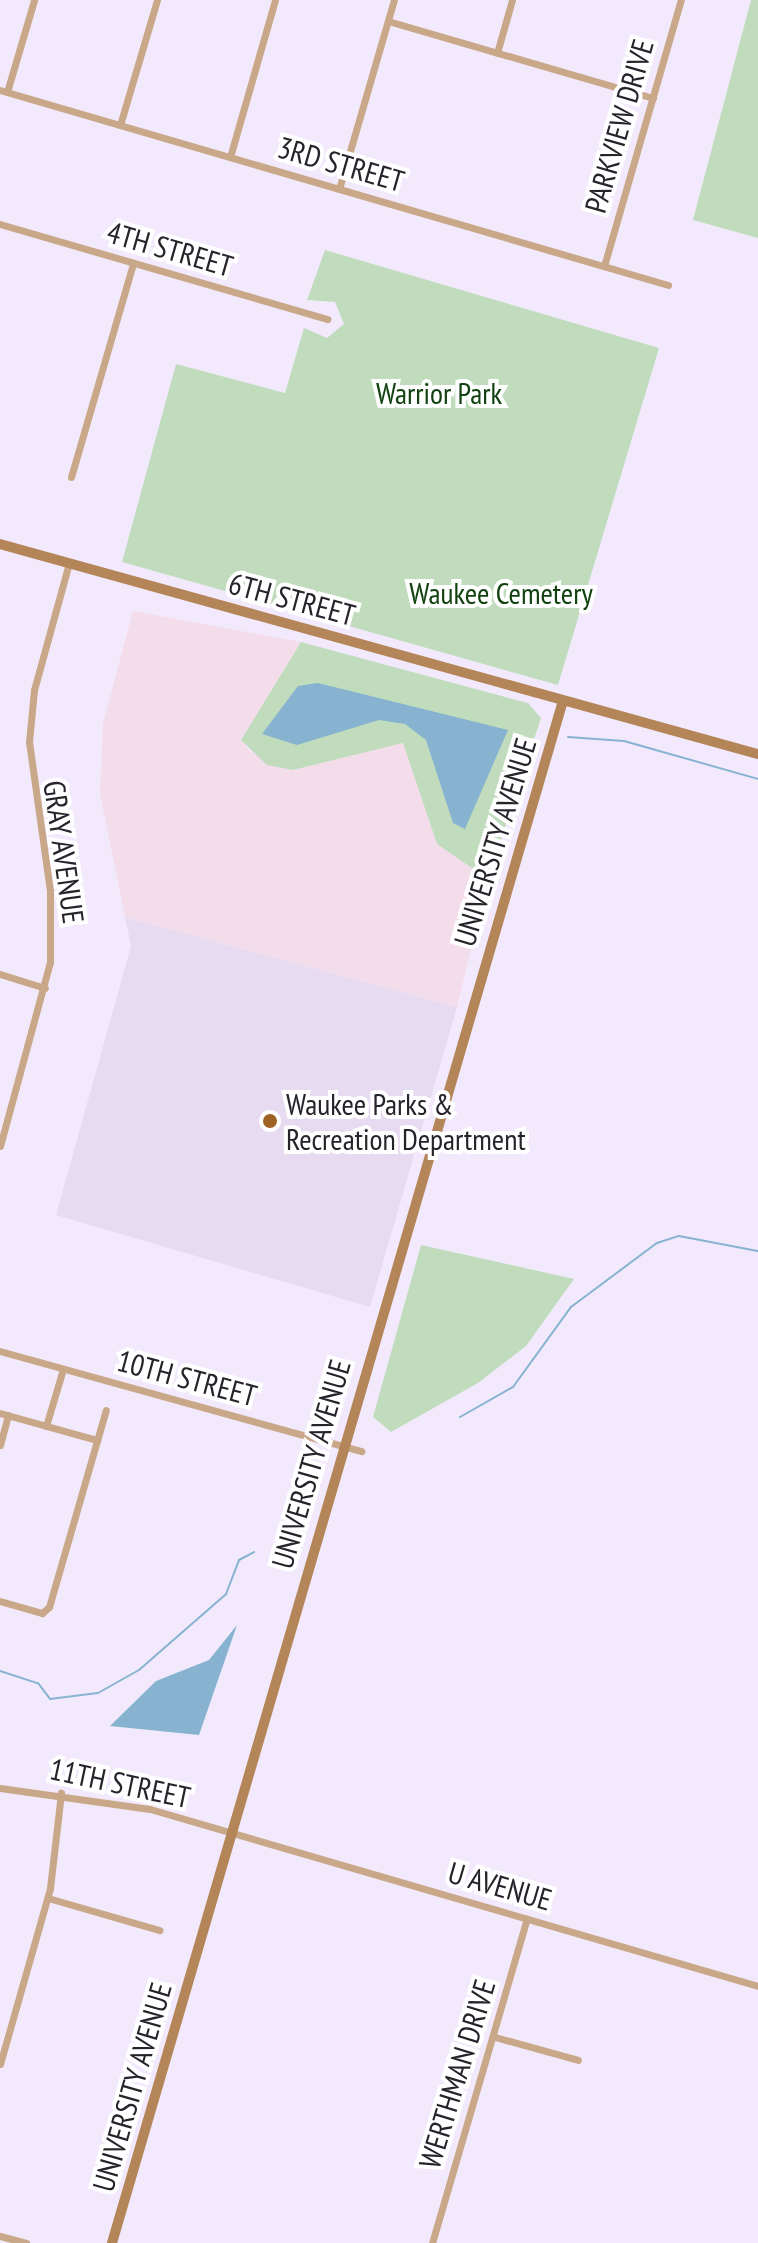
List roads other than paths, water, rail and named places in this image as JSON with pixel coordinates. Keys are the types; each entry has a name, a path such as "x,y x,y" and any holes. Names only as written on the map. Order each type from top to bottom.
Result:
{"street":[{"path":"4,91 34,0"},
{"path":"120,125 157,0"},
{"path":"230,157 275,0"},
{"path":"339,189 394,0"},
{"path":"497,53 512,0"},
{"name":"PARKVIEW DRIVE","path":"604,266 681,0"},
{"path":"388,21 653,98"},
{"name":"3RD STREET","path":"4,91 668,285"},
{"name":"4TH STREET","path":"1,227 328,319"},
{"path":"71,477 133,263"},
{"name":"6TH STREET","path":"0,544 758,754"},
{"name":"GRAY AVENUE","path":"0,1146 45,988 50,891 29,742 37,676 69,563"},
{"name":"UNIVERSITY AVENUE","path":"112,2243 342,1446 567,702"},
{"path":"0,974 45,988"},
{"path":"0,1106 11,1109"},
{"name":"10TH STREET","path":"0,1351 361,1451"},
{"path":"46,1426 63,1369"},
{"path":"0,1601 42,1613 49,1607 106,1410"},
{"path":"0,1445 4,1414 97,1440"},
{"name":"11TH STREET","path":"0,1788 61,1793 229,1833"},
{"path":"0,2064 48,1898 61,1793"},
{"name":"U AVENUE","path":"229,1833 758,1986"},
{"path":"48,1898 159,1930"},
{"name":"WERTHMAN DRIVE","path":"432,2243 495,2037 527,1919"},
{"path":"495,2037 578,2060"},
{"path":"0,2236 26,2243"}],"water":[{"path":"318,683 508,730 465,829 453,823 426,740 405,724 379,720 297,745 262,734 298,686"},
{"path":"237,1625 199,1735 110,1726 156,1681 209,1660"}],"waterway":[{"path":"568,737 624,741 758,779"},
{"path":"460,1417 513,1387 571,1307 657,1243 679,1236 758,1251"},
{"path":"0,1671 38,1683 50,1699 98,1693 139,1670 226,1594 239,1560 254,1552"}],"place":[{"name":"Waukee Parks & Recreation Department","path":"270,1121"}],"park label":[{"name":"Warrior Park","path":"439,393"},
{"name":"Waukee Cemetery","path":"501,593"}]}
